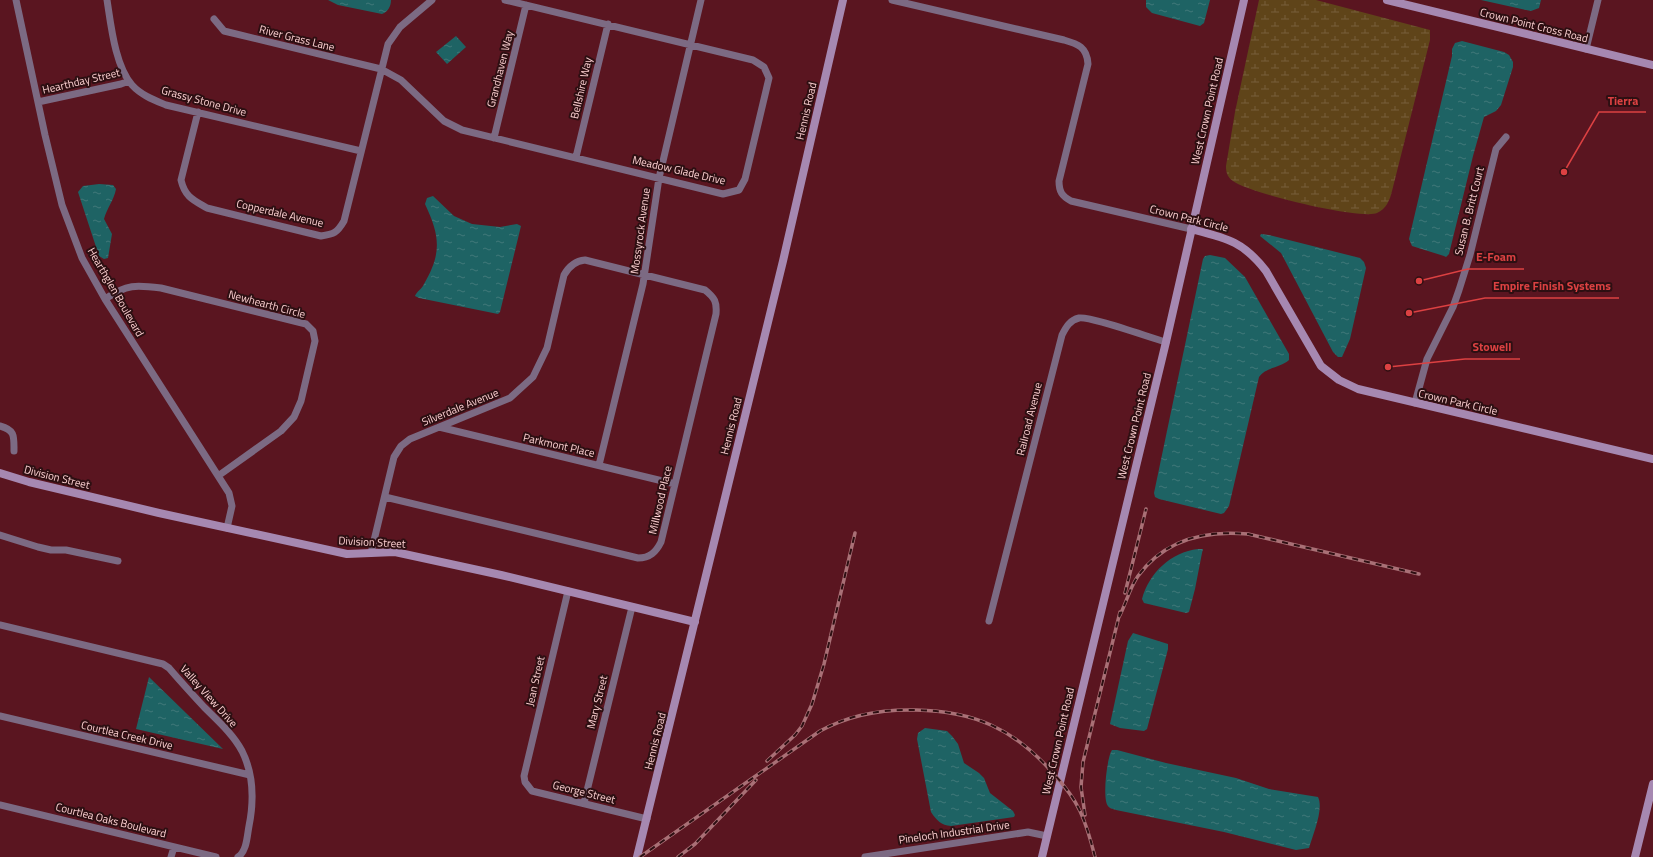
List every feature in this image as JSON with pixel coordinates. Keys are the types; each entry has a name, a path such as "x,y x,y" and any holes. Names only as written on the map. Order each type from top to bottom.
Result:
{"street":[{"name":"Hearthglen Boulevard","path":"16,0 62,205 82,258 105,299 228,493 232,506 227,528"},
{"name":"Grassy Stone Drive","path":"107,0 117,54 123,71 129,81 140,92 166,105 361,151"},
{"path":"381,70 388,44 400,27 432,0"},
{"name":"Meadow Glade Drive","path":"381,70 401,80 444,121 462,130 723,194 739,190 745,179 768,78 764,67 753,60 505,0"},
{"name":"Mossyrock Avenue","path":"599,465 645,275 659,178 701,0"},
{"name":"Hennis Road","path":"637,857 788,239 843,0"},
{"name":"Crown Park Circle","path":"892,0 1064,40 1077,44 1083,48 1087,56 1088,64 1060,181 1059,190 1063,196 1071,201 1226,238 1243,247 1256,258 1266,271 1321,366 1339,380 1358,389 1653,459"},
{"name":"West Crown Point Road","path":"1042,857 1166,342 1244,0"},
{"name":"Crown Point Cross Road","path":"1387,0 1653,65"},
{"path":"1586,49 1598,0"},
{"name":"Grandhaven Way","path":"494,138 526,5"},
{"name":"River Grass Lane","path":"214,18 224,31 381,70"},
{"name":"Bellshire Way","path":"576,158 608,24"},
{"name":"Copperdale Avenue","path":"198,112 181,180 183,190 191,199 207,208 321,236 330,235 338,231 344,221 381,70"},
{"name":"Hearthday Street","path":"38,102 129,81"},
{"name":"Susan B. Britt Court","path":"1415,403 1427,359 1453,307 1459,290 1470,255 1496,149 1506,137"},
{"name":"Silverdale Avenue","path":"371,553 394,457 401,446 410,439 510,398 533,377 547,348 564,275 568,267 578,261 585,260 645,275"},
{"name":"Millwood Place","path":"384,497 638,558 644,558 657,550 661,542 716,314 716,306 713,297 705,290 645,275"},
{"name":"Newhearth Circle","path":"105,299 120,289 138,286 161,288 306,324 313,331 315,341 301,401 294,417 281,431 218,476"},
{"name":"Railroad Avenue","path":"989,621 1062,335 1069,323 1080,318 1093,320 1166,342"},
{"path":"0,426 8,428 12,432 14,438 14,451"},
{"name":"Parkmont Place","path":"439,427 675,484"},
{"name":"Division Street","path":"0,473 37,484 346,554 395,552 568,591 695,622"},
{"path":"0,535 38,548 66,550 118,561"},
{"name":"Jean Street","path":"524,776 568,591"},
{"name":"Mary Street","path":"584,803 632,607"},
{"name":"Valley View Drive","path":"0,625 163,664 169,668 226,729 242,751 250,774 253,790 251,815 245,846 241,855 238,857"},
{"name":"Courtlea Creek Drive","path":"0,716 250,774"},
{"name":"George Street","path":"524,776 525,782 532,791 647,819"},
{"path":"1635,857 1653,784"},
{"name":"Courtlea Oaks Boulevard","path":"0,805 216,857"},
{"name":"Pineloch Industrial Drive","path":"865,857 1028,832 1047,836"},
{"path":"171,857 174,847"}],"green space":[{"path":"1259,0 1316,0 1430,30 1430,40 1389,201 1383,209 1377,213 1350,213 1305,204 1243,186 1233,181 1228,176 1226,166 1235,112"}],"water":[{"path":"328,0 391,0 389,8 382,14 338,5"},
{"path":"1146,0 1210,0 1204,23 1200,26 1152,13 1146,7"},
{"path":"1481,0 1541,0 1539,8 1531,11"},
{"path":"456,36 466,47 447,64 436,52"},
{"path":"1462,41 1504,52 1509,55 1513,62 1513,67 1501,105 1496,111 1484,117 1449,254 1446,257 1412,246 1409,239 1452,56 1452,49 1455,43"},
{"path":"99,184 113,185 116,189 104,219 112,234 108,258 104,259 99,256 78,192 83,186"},
{"path":"433,196 454,216 472,224 500,227 517,224 521,226 500,312 498,314 415,296 423,286 430,273 436,254 436,235 425,204 427,198"},
{"path":"1261,234 1360,258 1364,262 1366,268 1350,339 1342,357 1338,357 1333,352 1281,253 1260,236"},
{"path":"1210,255 1225,258 1245,277 1289,354 1289,360 1282,365 1265,371 1259,377 1229,506 1224,513 1221,514 1159,499 1155,497 1154,493 1203,259 1205,256"},
{"path":"1203,549 1189,612 1186,613 1144,603 1142,599 1145,590 1162,565 1179,554"},
{"path":"1133,633 1168,644 1147,729 1144,731 1120,728 1110,724 1128,641"},
{"path":"149,677 223,749 136,729"},
{"path":"925,728 947,731 952,736 958,744 964,763 984,778 990,793 1013,811 1015,815 1014,817 951,826 944,825 937,820 931,812 917,739 918,733"},
{"path":"1112,750 1236,778 1269,789 1318,797 1320,802 1319,815 1309,848 1296,850 1224,832 1110,808 1106,802 1105,787 1108,761"}],"railway":[{"path":"1125,593 1146,509"},
{"path":"767,761 795,735 802,726 812,704 824,664 855,533"},
{"path":"1119,617 1135,581 1149,563 1173,545 1201,536 1232,533 1248,534 1419,574"},
{"path":"1085,815 1081,787 1083,762 1120,612"},
{"path":"640,857 820,731 843,720 891,710 937,711 956,714 992,725 1023,744 1052,772 1074,800 1085,822 1095,857"},
{"path":"678,857 695,844 756,780"}],"place":[{"name":"Tierra","path":"1564,172"},
{"name":"E-Foam","path":"1419,281"},
{"name":"Empire Finish Systems","path":"1409,313"},
{"name":"Stowell","path":"1388,367"}]}
